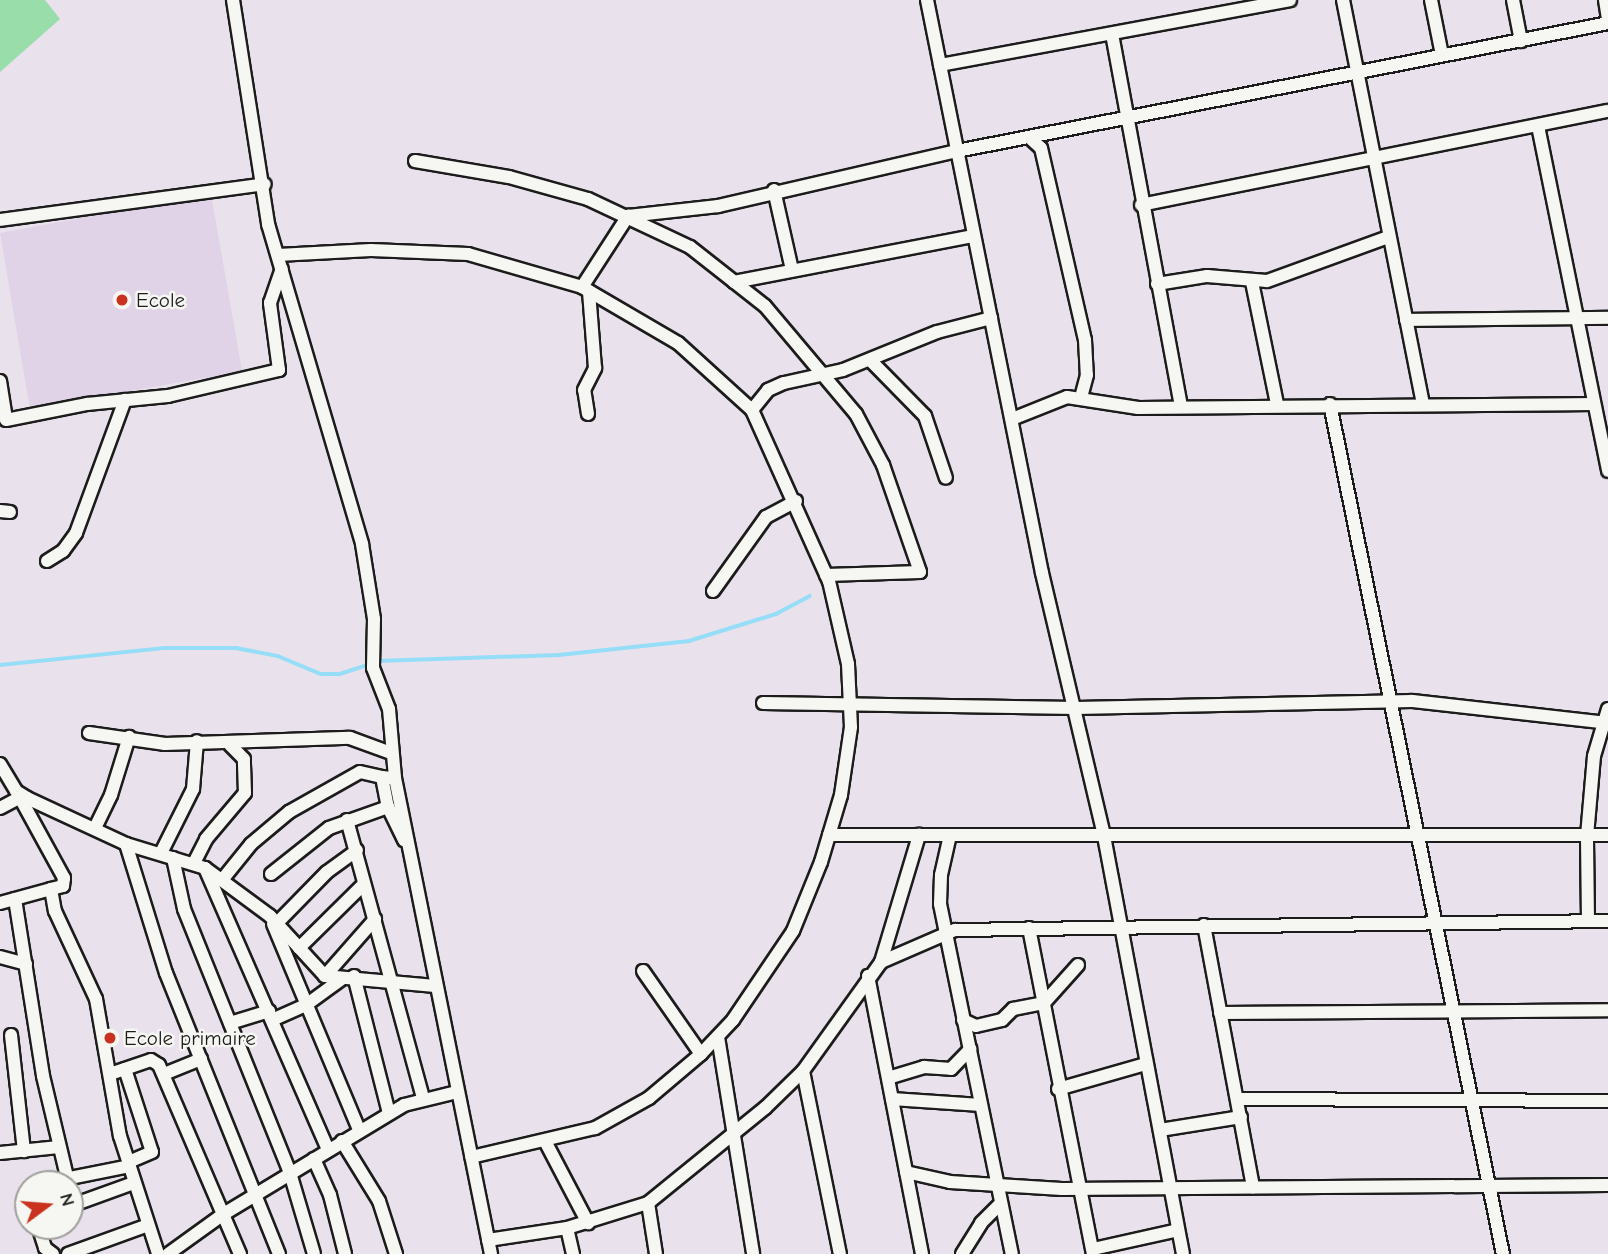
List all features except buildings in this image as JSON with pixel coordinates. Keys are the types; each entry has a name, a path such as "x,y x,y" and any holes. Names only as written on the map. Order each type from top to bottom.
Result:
{"street":[{"path":"233,0 265,184 268,224 362,544 374,619 373,668 389,709 391,753 388,807 410,850"},
{"path":"927,0 1042,573 1076,708 1104,836 1183,1254"},
{"path":"940,65 1290,0"},
{"path":"1343,0 1374,159 1386,238 1423,404"},
{"path":"1431,0 1442,55"},
{"path":"1513,0 1521,41"},
{"path":"1605,0 1608,18"},
{"path":"628,216 704,209 774,190 957,151 1608,23"},
{"path":"1112,34 1129,118 1141,205 1181,406"},
{"path":"1141,205 1608,111"},
{"path":"1538,126 1608,471"},
{"path":"1029,137 1041,148 1085,340 1087,375 1082,397"},
{"path":"415,161 509,177 628,216 690,247 765,306 856,414 883,465 920,572 826,575"},
{"path":"0,220 265,184"},
{"path":"774,190 792,270"},
{"path":"588,414 584,390 595,368 586,289 628,216"},
{"path":"734,282 974,236"},
{"path":"1157,284 1207,276 1252,282 1286,276 1386,238"},
{"path":"278,255 444,251 586,289 678,343 752,410 796,501 826,575 848,664 851,708 841,795 829,835 793,931 718,1037 649,1098 595,1128 471,1157"},
{"path":"0,381 6,420 125,400 168,396 279,370 270,303 282,269"},
{"path":"1252,282 1277,404"},
{"path":"752,410 768,390 871,361 926,336 991,318"},
{"path":"1406,320 1608,318"},
{"path":"871,361 925,416 946,478"},
{"path":"1012,419 1061,398 1082,397 1138,408 1277,404 1594,404"},
{"path":"47,561 63,551 76,533 82,505 100,473 125,400"},
{"path":"1330,404 1503,1254"},
{"path":"712,591 766,517 796,501"},
{"path":"763,703 851,708 1076,708 1390,701 1605,723"},
{"path":"1588,921 1587,836 1594,756 1608,709"},
{"path":"89,733 165,744 197,741 230,745 260,738 303,742 350,738 391,753"},
{"path":"95,828 130,737"},
{"path":"197,741 193,789 167,855 184,909 290,1173 314,1254"},
{"path":"230,745 244,759 245,793 206,839 199,865 271,1016 308,1111 328,1149"},
{"path":"0,764 64,878 63,886 0,903"},
{"path":"222,880 250,844 289,812 356,774 388,777"},
{"path":"388,777 410,850 435,986 491,1254"},
{"path":"18,794 126,844 199,865 273,920 326,976 435,986"},
{"path":"0,808 18,794"},
{"path":"271,874 312,838 347,820 388,807"},
{"path":"347,820 423,1098"},
{"path":"829,835 1608,835"},
{"path":"881,962 919,835"},
{"path":"950,835 939,889 945,931 1012,1254"},
{"path":"126,844 146,918 201,1059 229,1140 256,1194 279,1254"},
{"path":"273,920 327,872 357,850"},
{"path":"299,948 364,884"},
{"path":"51,890 61,930 96,999 129,1164 158,1254"},
{"path":"15,899 59,1147 66,1170"},
{"path":"326,976 375,919"},
{"path":"273,920 359,1130"},
{"path":"488,1240 567,1228 648,1203 736,1133 803,1071 868,976 881,962 945,931 1120,926 1608,921"},
{"path":"1204,925 1253,1187"},
{"path":"1029,928 1058,1089 1093,1252 1178,1230"},
{"path":"0,957 26,964"},
{"path":"963,1020 976,1026 1002,1020 1013,1009 1044,1003 1078,964"},
{"path":"643,971 701,1054"},
{"path":"868,976 922,1254"},
{"path":"230,1023 271,1016 306,1005 348,977"},
{"path":"348,977 389,1113"},
{"path":"1220,1013 1608,1010"},
{"path":"11,1035 24,1151"},
{"path":"718,1037 736,1133 753,1254"},
{"path":"888,1078 924,1067 951,1069 970,1049"},
{"path":"164,1074 201,1059"},
{"path":"110,1074 151,1060 164,1074 240,1254"},
{"path":"1058,1089 1145,1064"},
{"path":"84,1174 129,1164 152,1152 125,1069"},
{"path":"803,1071 840,1254"},
{"path":"168,1254 222,1215 389,1113 423,1098 457,1091"},
{"path":"892,1099 981,1105"},
{"path":"1237,1099 1608,1101"},
{"path":"1160,1130 1241,1118"},
{"path":"342,1141 379,1201 396,1254"},
{"path":"545,1141 588,1223"},
{"path":"0,1153 59,1147"},
{"path":"314,1159 330,1195 345,1254"},
{"path":"906,1172 950,1182 1079,1188 1608,1185"},
{"path":"84,1201 134,1183"},
{"path":"962,1254 981,1223 1001,1202"},
{"path":"648,1203 656,1254"},
{"path":"68,1254 148,1225"},
{"path":"567,1228 573,1254"},
{"path":"43,1240 46,1248 53,1254"}],"shaded area":[{"path":"211,194 242,371 30,409 0,233"}],"green space":[{"path":"0,0 45,0 60,19 0,72"}],"waterway":[{"path":"377,661 559,655 689,641 776,614 810,596"},
{"path":"0,665 165,648 236,648 278,656 321,674 340,674 370,664"}],"place":[{"name":"Ecole","path":"122,300"},
{"name":"Ecole primaire","path":"110,1038"}]}
